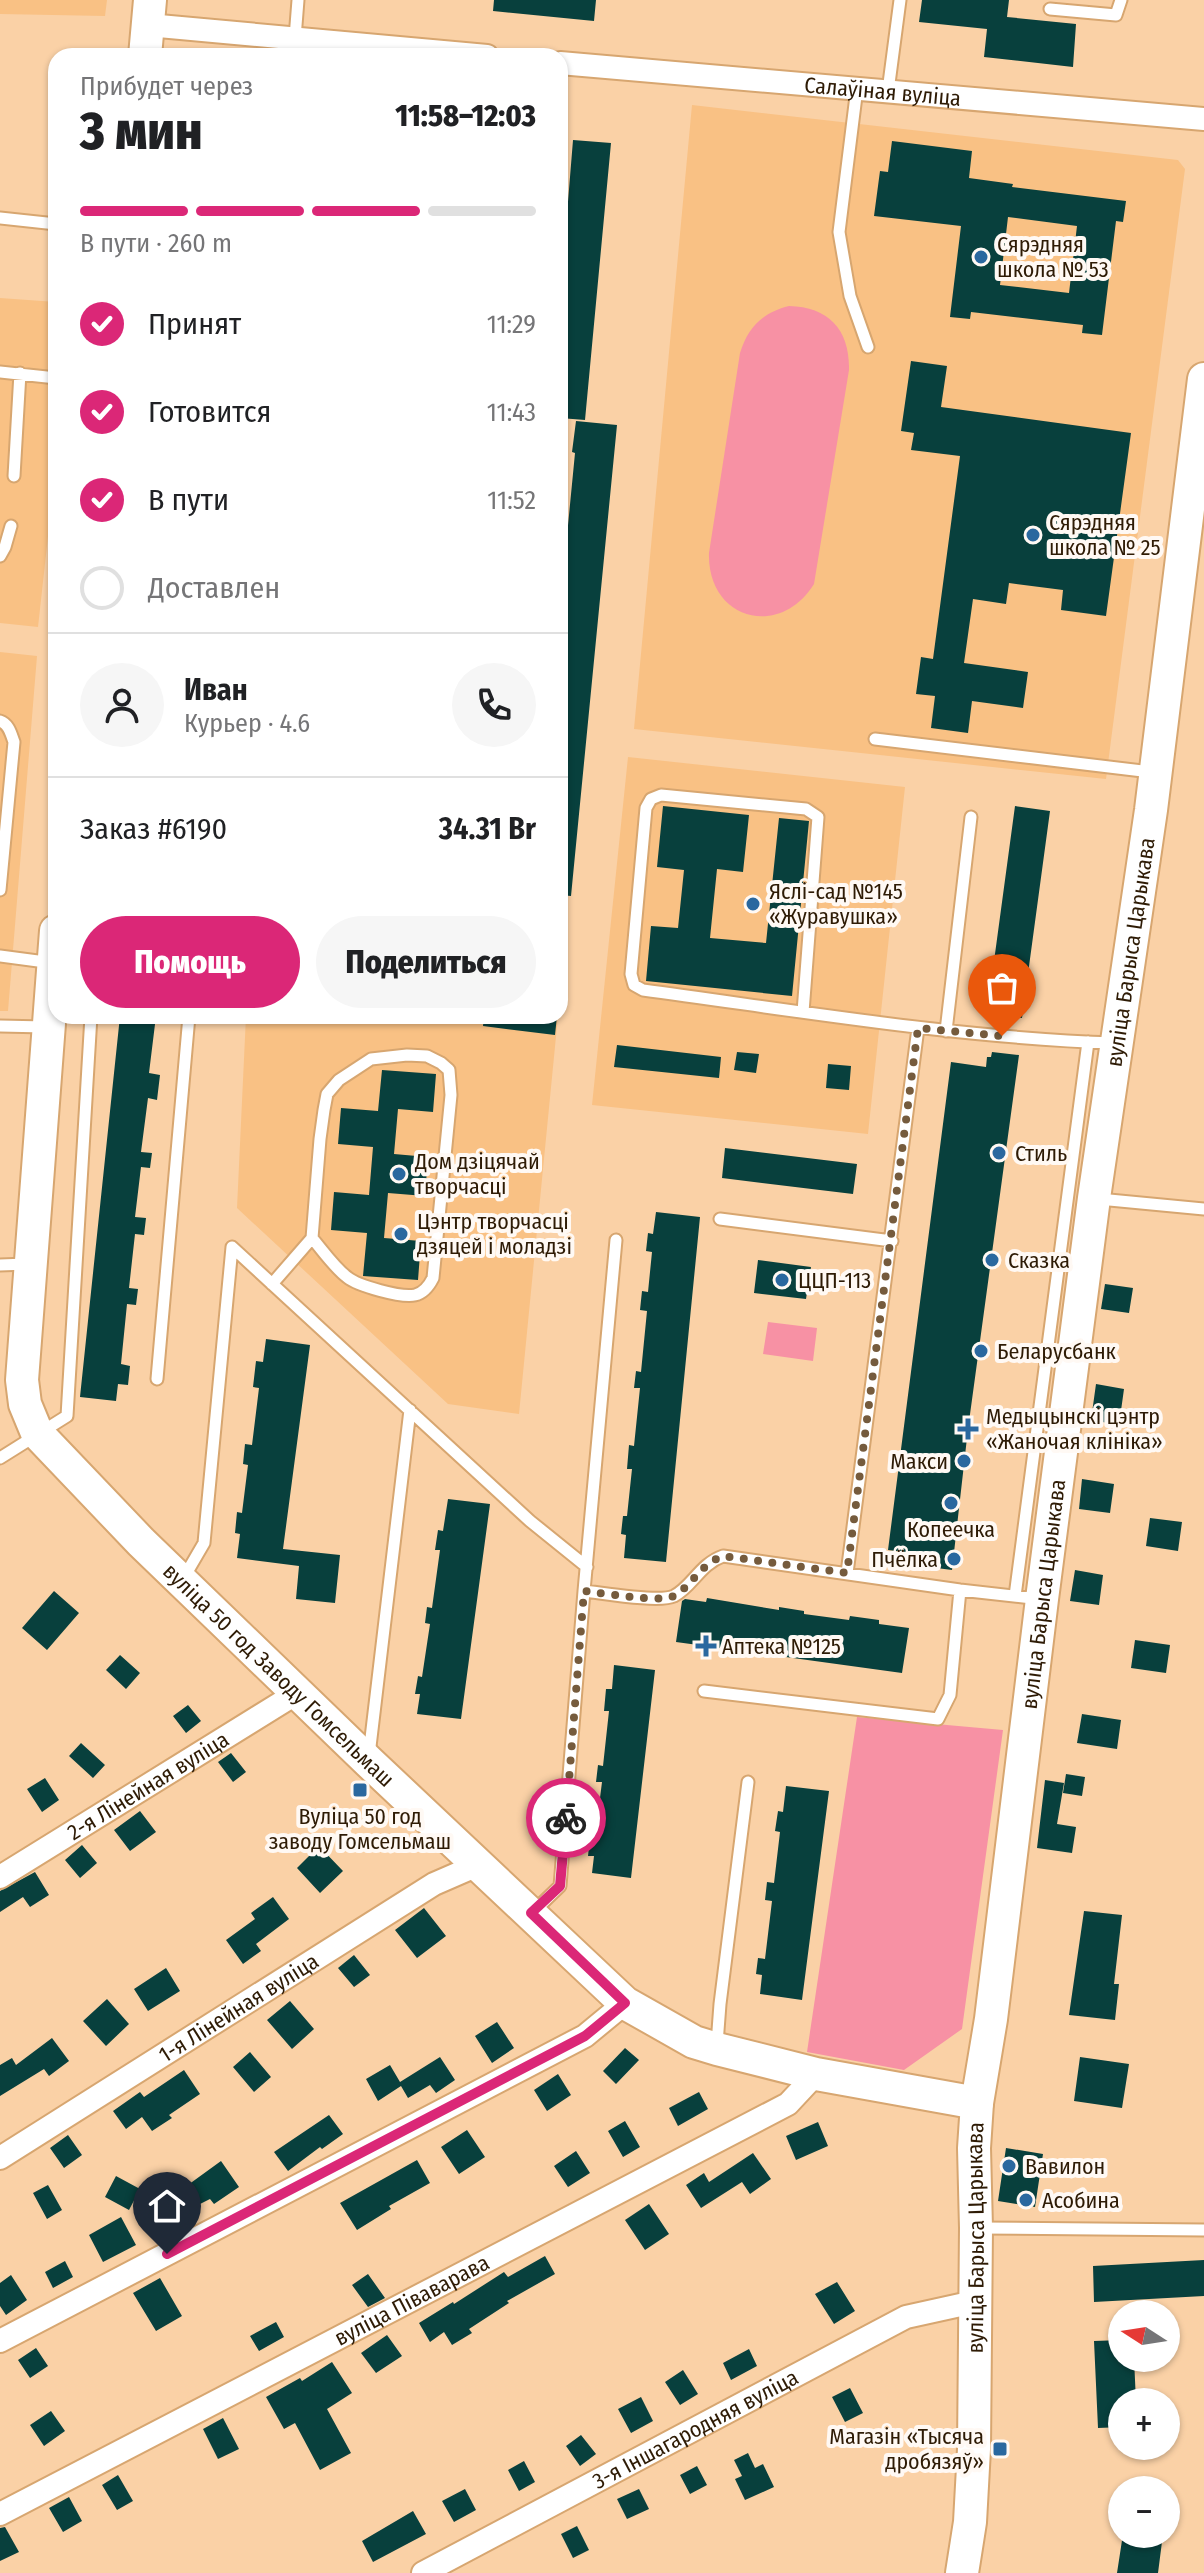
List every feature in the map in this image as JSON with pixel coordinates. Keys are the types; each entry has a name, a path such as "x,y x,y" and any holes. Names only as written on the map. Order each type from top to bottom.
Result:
{"main road":[{"name":"вуліца Барыса Царыкава","path":"962,2573 970,2522 974,2449 974,2148 977,2103 991,2019 1028,1598 1094,1198 1102,1042 1156,772 1204,388"},
{"name":"вуліца 50 год Заводу Гомсельмаш","path":"49,1024 16,1264 22,1380 25,1404 37,1433 141,1542 625,2003 694,2042 717,2049 816,2074 977,2103"}],"street":[{"path":"148,27 402,48"},
{"name":"Салаўіная вуліца","path":"568,64 1204,119"},
{"name":"2-я Лінейная вуліца","path":"0,1877 297,1693"},
{"name":"1-я Лінейная вуліца","path":"0,2158 434,1884 480,1864"},
{"path":"0,2341 585,2036 625,2003"},
{"name":"вуліца Піваварава","path":"0,2514 788,2104 816,2074"},
{"name":"3-я Іншагародняя вуліца","path":"423,2573 906,2317 974,2302"}],"lane":[{"path":"295,38 298,0"},
{"path":"1050,9 1116,15 1121,0"},
{"path":"888,91 897,1"},
{"path":"857,88 839,232 850,296 868,347"},
{"path":"0,218 48,223"},
{"path":"0,372 48,377"},
{"path":"14,476 20,373"},
{"path":"0,556 11,526"},
{"path":"0,721 10,731 14,742 0,890"},
{"path":"875,739 1156,772"},
{"path":"584,1591 658,1599 674,1596 712,1560 723,1556 1028,1598 1102,1042 1054,1041 918,1028 643,990 634,985 631,974 646,808 651,799 661,795 806,809 818,817 803,1012"},
{"path":"946,1031 971,817"},
{"path":"0,956 48,962"},
{"path":"0,1458 67,1416 91,1024"},
{"path":"157,1379 188,1024"},
{"path":"0,1026 49,1027"},
{"path":"847,1573 918,1028"},
{"path":"272,1284 312,1238 327,1094 339,1080 371,1059 427,1056 441,1063 449,1070 451,1095 433,1278 428,1288 417,1295 403,1296 359,1284 347,1277 312,1238"},
{"path":"1094,1198 1204,1209"},
{"path":"720,1219 892,1241"},
{"path":"531,1913 560,1886 616,1240"},
{"path":"182,1581 204,1543 232,1247 530,1521 587,1567"},
{"path":"369,1762 410,1410"},
{"path":"704,1691 938,1719 950,1695 960,1590"},
{"path":"717,2049 748,1782"},
{"path":"976,2228 1204,2230"}],"shaded area":[{"path":"0,0 107,0 105,16 0,14"},
{"path":"692,105 1178,160 1185,169 1106,779 634,729"},
{"path":"0,298 48,301 48,536 38,627 0,623"},
{"path":"789,306 815,311 834,323 846,343 849,370 814,584 799,601 783,612 765,616 748,614 732,607 720,594 712,576 709,553 740,353 757,322"},
{"path":"0,652 37,656 8,1011 0,1011"},
{"name":"Яслі-сад №145 «Журавушка»","path":"628,757 905,787 868,1134 592,1105"},
{"name":"Цэнтр творчасці дзяцей і моладзі","path":"246,1024 557,1024 519,1414 448,1404 237,1208"},
{"path":"768,1322 817,1328 813,1361 763,1354"},
{"path":"857,1717 1003,1730 962,2029 904,2070 807,2052"}],"building":[{"path":"494,0 596,0 594,21 493,11"},
{"path":"922,0 1009,0 1007,17 1076,24 1073,67 984,57 987,29 919,22"},
{"path":"573,140 611,143 585,420 568,419 568,202"},
{"name":"Сярэдняя школа № 53","path":"892,141 972,151 969,178 1013,184 1012,187 1126,201 1123,222 1116,221 1102,335 1082,333 1083,325 971,312 970,319 950,317 961,226 874,216 880,171 888,172","holes":["1008,217 1077,226 1069,293 1000,285"]},
{"name":"Сярэдняя школа № 25","path":"911,361 947,366 941,407 1131,433 1106,616 1061,610 1063,590 1009,583 1006,604 973,599 964,663 1028,672 1023,708 972,701 968,733 931,728 935,696 916,694 921,657 933,659 960,456 911,450 914,433 901,431"},
{"path":"576,421 617,425 571,896 568,896 568,525 575,453 572,452"},
{"path":"663,806 749,815 743,872 717,869 710,938 766,943 779,818 809,821 792,996 646,981 651,926 678,928 684,870 657,867"},
{"path":"1015,806 1050,811 1022,1018 987,1013"},
{"path":"119,1024 155,1024 149,1073 160,1075 157,1100 148,1098 141,1152 152,1153 150,1168 141,1167 135,1217 146,1218 144,1235 135,1234 129,1288 138,1289 136,1305 127,1304 121,1364 130,1366 128,1385 118,1384 116,1401 80,1397"},
{"path":"483,1024 556,1024 555,1035"},
{"path":"617,1045 721,1057 719,1078 614,1067"},
{"path":"737,1052 759,1054 756,1073 734,1070"},
{"path":"992,1052 1019,1055 952,1570 921,1566 922,1554 888,1550 951,1062 986,1067 987,1057 991,1057"},
{"path":"828,1064 851,1066 849,1090 826,1088"},
{"name":"Дом дзіцячай творчасці","path":"382,1070 436,1074 433,1112 398,1109 394,1154 428,1157 425,1196 388,1193 384,1238 421,1241 418,1280 363,1276 367,1233 331,1230 334,1192 369,1195 373,1147 338,1144 341,1108 378,1111"},
{"path":"725,1148 857,1164 853,1194 722,1178"},
{"path":"656,1212 700,1217 666,1562 624,1558 626,1535 621,1534 623,1516 627,1516 632,1469 627,1469 629,1445 634,1446 640,1388 634,1388 636,1371 641,1372 647,1311 640,1310 642,1291 648,1292 652,1252 646,1251 648,1233 653,1234"},
{"name":"ЦЦП-113","path":"758,1260 811,1267 806,1299 754,1293"},
{"path":"1105,1284 1133,1288 1129,1313 1101,1309"},
{"path":"266,1339 310,1345 283,1549 340,1555 335,1603 296,1599 299,1566 237,1558 240,1534 235,1533 237,1512 242,1513 248,1465 243,1464 245,1444 252,1445 259,1388 253,1387 256,1361 263,1362"},
{"path":"1096,1384 1124,1389 1119,1425 1091,1420"},
{"path":"1082,1479 1114,1484 1110,1513 1079,1509"},
{"path":"448,1499 490,1504 461,1719 417,1714 420,1694 415,1694 418,1676 422,1677 430,1624 425,1623 427,1607 432,1608 440,1550 435,1550 438,1530 443,1531"},
{"path":"1150,1518 1182,1522 1178,1551 1146,1546"},
{"path":"1075,1570 1103,1575 1099,1605 1070,1601"},
{"path":"54,1591 79,1613 47,1650 22,1628"},
{"path":"707,1598 849,1620 850,1616 879,1620 879,1624 909,1628 902,1673 676,1642 682,1601 706,1602"},
{"path":"1135,1640 1170,1645 1166,1673 1131,1668"},
{"path":"120,1655 140,1673 126,1689 106,1670"},
{"path":"614,1665 655,1670 631,1878 592,1873 594,1856 588,1856 590,1837 595,1838 602,1782 596,1782 598,1765 603,1766 609,1711 604,1711 606,1689 612,1689"},
{"path":"188,1705 201,1721 186,1733 173,1716"},
{"path":"1082,1714 1121,1720 1117,1749 1077,1743"},
{"path":"81,1743 105,1765 93,1778 69,1756"},
{"path":"231,1753 246,1772 233,1782 218,1762"},
{"path":"1066,1774 1085,1777 1082,1796 1063,1793"},
{"path":"45,1778 59,1800 42,1812 27,1789"},
{"path":"1045,1780 1064,1783 1057,1824 1076,1827 1072,1853 1037,1848"},
{"path":"786,1786 829,1791 802,2000 760,1994 762,1975 756,1974 758,1958 765,1959 772,1901 765,1900 767,1882 774,1883 780,1832 775,1831 778,1811 783,1812"},
{"path":"140,1811 156,1832 130,1851 114,1830"},
{"path":"82,1845 97,1863 80,1878 65,1860"},
{"path":"319,1846 343,1871 320,1893 297,1868"},
{"path":"35,1872 49,1895 30,1907 23,1897 0,1912 0,1891"},
{"path":"273,1897 289,1919 256,1944 261,1951 243,1964 226,1940 255,1919 251,1913"},
{"path":"424,1908 446,1936 417,1958 395,1930"},
{"path":"1084,1911 1122,1915 1114,1984 1119,1984 1115,2020 1069,2015"},
{"path":"354,1955 370,1975 354,1987 338,1968"},
{"path":"166,1968 180,1991 148,2011 134,1989"},
{"path":"107,1999 129,2024 106,2046 83,2021"},
{"path":"290,2001 314,2029 292,2049 267,2020"},
{"path":"497,2022 514,2048 492,2063 475,2036"},
{"path":"52,2038 69,2061 49,2076 44,2069 0,2096 0,2065 12,2058 16,2065"},
{"path":"625,2048 639,2060 616,2084 603,2071"},
{"path":"250,2052 271,2077 254,2092 233,2067"},
{"path":"440,2057 455,2080 436,2093 430,2085 408,2098 401,2086 378,2101 366,2079 390,2065 400,2082"},
{"path":"1080,2057 1129,2064 1122,2108 1074,2101"},
{"path":"184,2070 200,2094 152,2131 142,2117 126,2129 113,2111 140,2092 144,2097"},
{"path":"558,2074 571,2095 547,2111 534,2090"},
{"path":"699,2092 708,2109 678,2126 669,2108"},
{"path":"329,2115 343,2134 288,2171 274,2152"},
{"path":"625,2121 640,2147 623,2157 608,2131"},
{"path":"818,2122 828,2146 796,2160 786,2136"},
{"path":"467,2130 485,2157 459,2174 441,2147"},
{"path":"68,2135 82,2155 64,2168 50,2148"},
{"path":"1006,2148 1043,2154 1035,2207 998,2201"},
{"path":"576,2151 590,2173 568,2187 554,2166"},
{"path":"753,2153 771,2179 750,2194 742,2182 701,2208 686,2185 704,2173 709,2182"},
{"path":"417,2160 430,2183 389,2206 391,2209 357,2230 340,2203"},
{"path":"221,2161 239,2187 214,2204 210,2199 166,2221 150,2191 175,2178 181,2190"},
{"path":"116,2176 140,2189 129,2210 105,2197"},
{"path":"48,2185 62,2210 47,2219 33,2193"},
{"path":"649,2204 669,2234 645,2250 625,2220"},
{"path":"121,2217 136,2245 103,2262 89,2235"},
{"path":"545,2256 555,2274 507,2301 509,2303 469,2329 472,2333 452,2345 444,2332 430,2342 419,2323 504,2272 508,2277"},
{"path":"1204,2260 1204,2296 1094,2302 1093,2266"},
{"path":"65,2261 73,2277 53,2288 45,2272"},
{"path":"368,2274 385,2298 368,2307 352,2285"},
{"path":"11,2275 27,2300 6,2315 0,2306 0,2283"},
{"path":"160,2278 182,2316 156,2331 133,2293"},
{"path":"837,2282 855,2311 834,2324 815,2294"},
{"path":"276,2322 284,2337 259,2351 250,2336"},
{"path":"387,2335 402,2356 376,2373 361,2353"},
{"path":"1108,2340 1108,2372 1135,2372 1135,2388 1108,2388 1108,2428 1098,2428 1094,2341"},
{"path":"36,2348 48,2366 30,2378 18,2360"},
{"path":"749,2349 757,2366 731,2380 723,2363"},
{"path":"332,2362 352,2393 327,2409 351,2453 320,2470 295,2423 284,2429 266,2397 300,2378 302,2381"},
{"path":"683,2370 698,2394 680,2405 665,2382"},
{"path":"850,2388 863,2413 845,2422 832,2397"},
{"path":"641,2397 653,2421 631,2433 618,2409"},
{"path":"51,2411 65,2431 44,2446 30,2425"},
{"path":"223,2418 239,2449 218,2459 203,2429"},
{"path":"581,2435 596,2454 580,2466 566,2446"},
{"path":"748,2453 755,2468 763,2464 774,2487 745,2500 735,2479 742,2476 734,2460"},
{"path":"524,2461 535,2482 519,2491 508,2470"},
{"path":"697,2466 707,2485 690,2494 680,2475"},
{"path":"118,2475 133,2501 117,2510 102,2485"},
{"path":"465,2489 476,2510 454,2522 442,2501"},
{"path":"639,2489 649,2509 627,2519 617,2499"},
{"path":"69,2497 82,2521 63,2532 49,2508"},
{"path":"413,2511 426,2534 373,2562 362,2541"},
{"path":"577,2526 589,2550 573,2558 561,2534"},
{"path":"5,2527 19,2552 0,2561 0,2528"},
{"path":"1121,2548 1161,2548 1158,2573 1117,2573"}],"way so far":[{"path":"566,1818 584,1591 658,1599 674,1596 712,1560 723,1556 847,1573 918,1028 1002,1036"}],"place":[{"name":"Сярэдняя школа № 53","path":"981,257"},
{"name":"Сярэдняя школа № 25","path":"1033,535"},
{"name":"Яслі-сад №145 «Журавушка»","path":"753,904"},
{"name":"Стиль","path":"999,1153"},
{"name":"Дом дзіцячай творчасці","path":"399,1174"},
{"name":"Цэнтр творчасці дзяцей і моладзі","path":"401,1234"},
{"name":"Сказка","path":"992,1260"},
{"name":"ЦЦП-113","path":"782,1280"},
{"name":"Беларусбанк","path":"981,1351"},
{"name":"Медыцынскі цэнтр «Жаночая клініка»","path":"968,1429"},
{"name":"Макси","path":"964,1461"},
{"name":"Копеечка","path":"951,1503"},
{"name":"Пчёлка","path":"954,1559"},
{"name":"Аптека №125","path":"706,1646"},
{"name":"Вуліца 50 год заводу Гомсельмаш","path":"360,1790"},
{"name":"Вавилон","path":"1009,2166"},
{"name":"Асобина","path":"1026,2200"},
{"name":"Магазін «Тысяча дробязяў»","path":"1000,2449"}],"route":[{"path":"167,2254 585,2036 625,2003 531,1913 560,1886 566,1818"}]}
